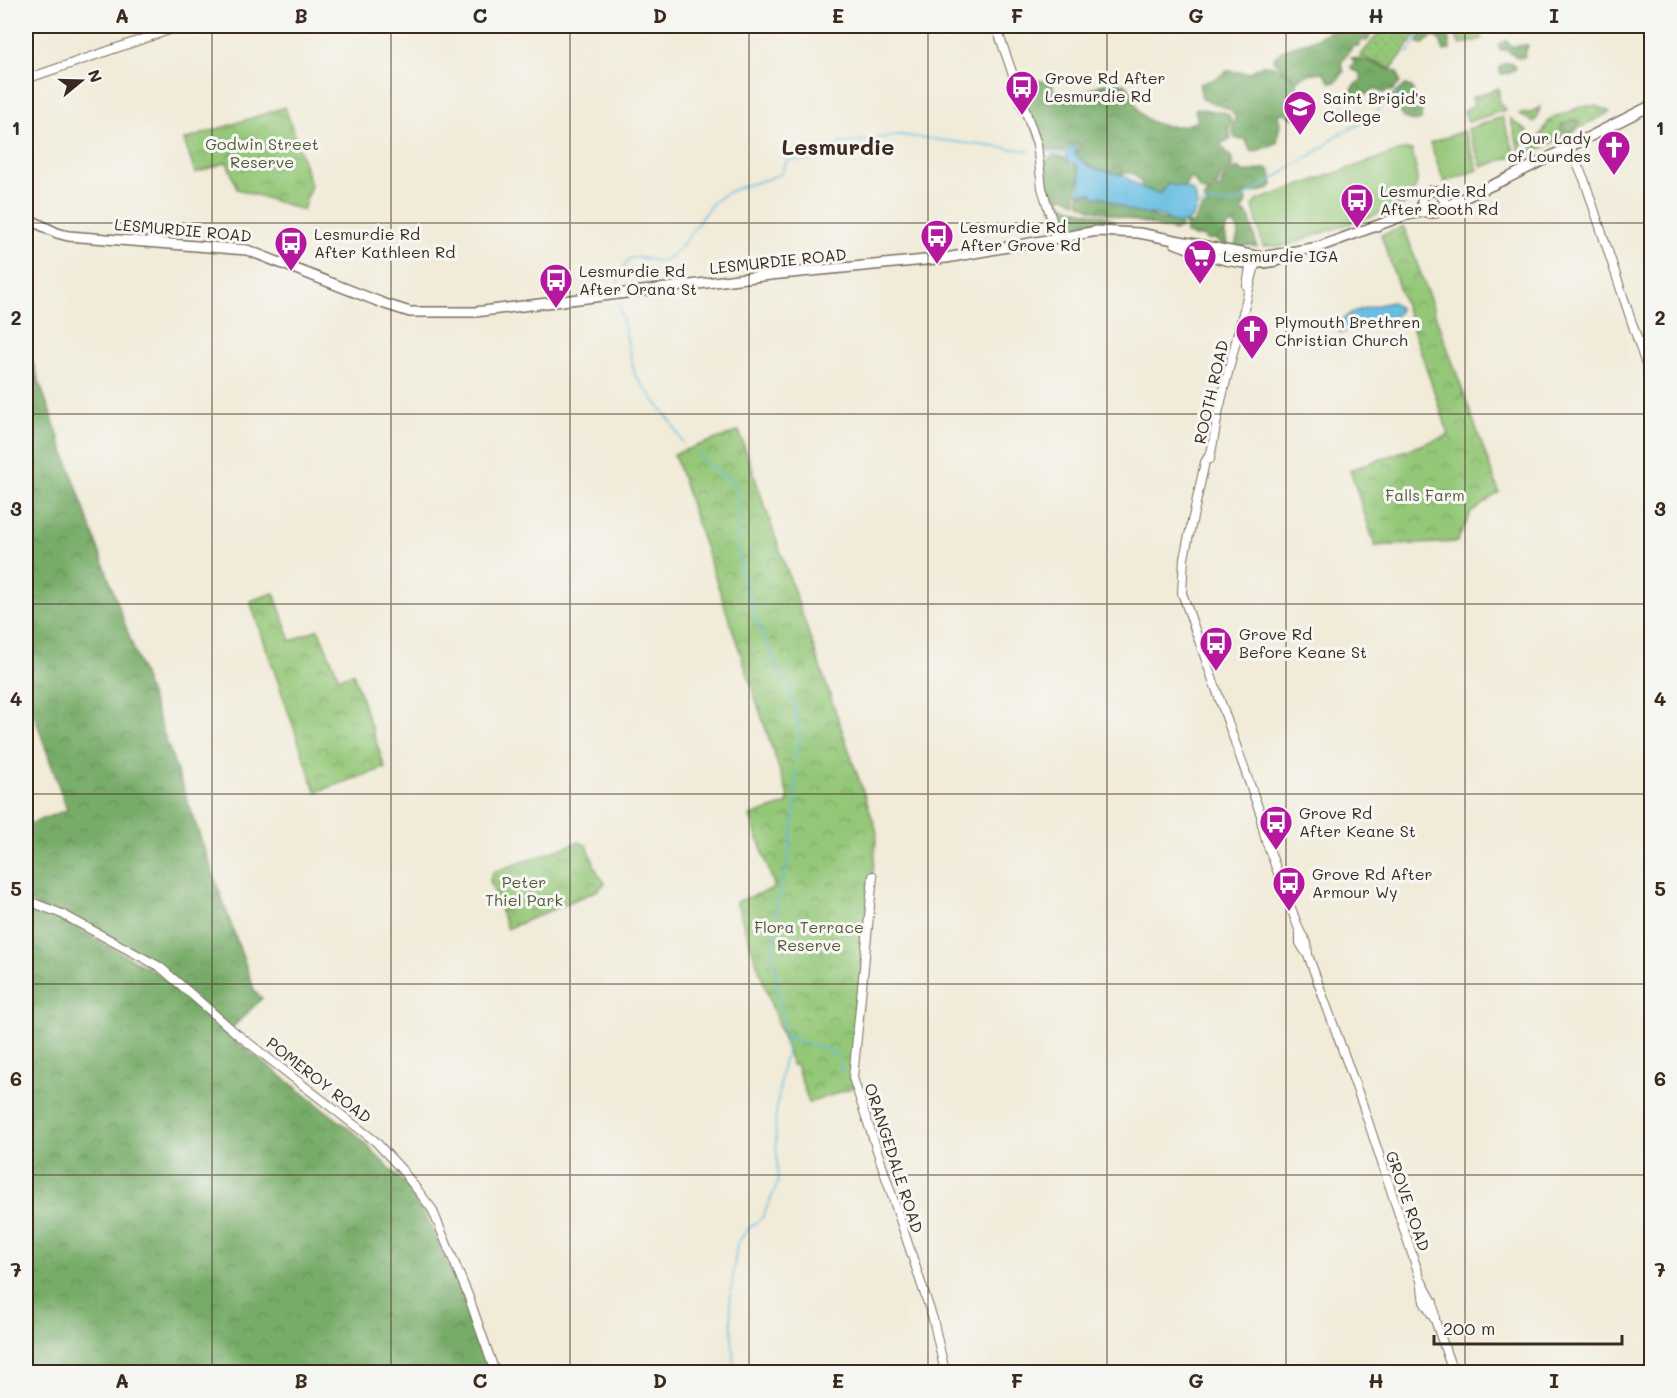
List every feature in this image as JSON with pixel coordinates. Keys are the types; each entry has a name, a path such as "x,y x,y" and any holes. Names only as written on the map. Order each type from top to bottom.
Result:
{"main road":[{"name":"LESMURDIE ROAD","path":"26,218 68,236 247,250 410,312 448,314 770,275 923,261 1057,236 1097,231 1122,231 1153,236 1215,257 1252,262 1269,256 1319,247 1403,216 1427,211 1436,213 1652,105"},
{"name":"LESMURDIE ROAD","path":"1403,216 1422,201 1424,195 1431,190 1442,194 1470,194"},
{"path":"1442,194 1444,207"},
{"path":"1422,201 1427,211"}],"street":[{"path":"26,79 181,26"},
{"path":"996,26 1037,144 1042,188 1057,236"},
{"path":"1569,147 1584,179 1652,383"},
{"name":"ROOTH ROAD","path":"1188,550 1205,462 1210,454 1252,262"},
{"name":"GROVE ROAD","path":"1188,550 1181,584 1226,719 1228,737 1242,765 1262,820 1262,830 1300,932 1300,943 1308,956 1421,1281 1424,1302 1435,1320 1452,1372"},
{"name":"ORANGEDALE ROAD","path":"873,876 853,1078 933,1319 945,1372"},
{"name":"POMEROY ROAD","path":"26,900 62,914 160,967 237,1034 375,1142 402,1170 432,1209 468,1295 495,1372"}],"green space":[{"path":"1340,26 1379,26 1377,29 1369,29 1370,37 1367,41 1361,40 1358,46 1353,46 1341,63 1344,72 1336,82 1330,82 1323,72 1309,74 1297,80 1273,60 1282,51 1315,39"},
{"path":"1385,26 1423,26 1391,69 1360,56"},
{"path":"1423,26 1442,26 1448,34 1450,50 1444,51 1440,40 1433,36 1422,45 1418,44"},
{"path":"1451,26 1472,26 1474,32 1479,31 1482,39 1460,45"},
{"path":"1507,41 1511,46 1528,45 1524,57 1518,58 1506,50 1500,50 1498,44"},
{"path":"1351,58 1368,61 1398,72 1400,83 1393,90 1383,93 1375,88 1368,94 1351,95 1353,86 1362,79 1359,72 1352,70 1351,66 1356,63"},
{"path":"1505,63 1512,63 1516,68 1510,73 1501,74 1499,68"},
{"path":"1262,65 1287,72 1296,82 1299,95 1292,102 1298,113 1294,119 1285,113 1278,114 1280,123 1277,143 1254,152 1250,150 1245,139 1236,139 1234,136 1235,117 1231,110 1202,99 1199,84 1215,79 1227,71 1249,73"},
{"path":"1019,81 1051,82 1055,93 1067,98 1102,84 1125,84 1130,89 1143,116 1165,126 1191,124 1198,121 1195,110 1197,108 1226,113 1232,123 1229,129 1231,139 1220,144 1232,158 1232,172 1220,176 1217,187 1210,187 1206,192 1200,189 1191,176 1184,187 1168,184 1160,194 1142,188 1141,182 1134,174 1108,173 1088,164 1075,155 1080,148 1078,144 1068,145 1065,152 1044,149 1028,121 1019,115 1014,105"},
{"path":"1405,85 1412,87 1415,100 1422,109 1421,120 1415,122 1404,118 1398,108 1389,104 1387,100"},
{"path":"1499,88 1499,101 1505,110 1468,122 1464,111 1474,105 1472,97"},
{"path":"1583,106 1597,106 1610,112 1529,155 1550,119"},
{"name":"Godwin Street Reserve","path":"285,107 311,185 303,210 237,189 227,162 195,173 184,140"},
{"path":"1540,107 1537,118 1533,122 1519,114 1526,112 1528,114"},
{"path":"1502,117 1516,155 1482,167 1468,129"},
{"path":"1510,118 1528,132 1519,150"},
{"path":"1574,119 1580,123 1572,132 1562,131 1561,125"},
{"path":"1464,131 1478,170 1444,182 1430,143"},
{"path":"1402,150 1412,150 1417,179 1414,191 1404,205 1284,246 1263,246 1253,206 1258,200"},
{"path":"1054,155 1063,157 1070,165 1076,165 1080,179 1076,189 1076,202 1065,197 1060,198 1060,201 1115,222 1069,226 1055,218 1042,179 1045,176 1042,168"},
{"path":"1237,168 1245,173 1267,168 1271,172 1273,185 1267,190 1248,194 1243,191 1247,201 1242,209 1250,218 1257,247 1249,245 1234,249 1239,232 1235,225 1228,225 1225,233 1227,244 1220,244 1215,239 1208,241 1202,236 1194,237 1186,233 1185,225 1194,222 1202,208 1207,206 1204,197 1210,191 1221,188 1222,178 1233,174"},
{"path":"1092,192 1095,198 1101,196 1130,209 1181,225 1181,228 1174,231 1091,209 1079,203 1079,194"},
{"name":"Falls Farm","path":"1404,227 1499,492 1471,513 1457,542 1375,546 1350,470 1449,435 1381,235"},
{"path":"26,344 255,992 262,998 231,1029 160,967 26,900 26,825 67,810 26,691"},
{"name":"Flora Terrace Reserve","path":"739,431 877,832 853,1078 855,1087 809,1103 796,1065 792,1065 736,902 775,888 750,816 786,804 789,799 674,454"},
{"path":"274,593 291,641 318,629 339,678 353,673 385,768 316,792 250,601"},
{"name":"Peter Thiel Park","path":"579,842 587,845 598,874 605,883 598,890 507,929 490,880 493,872"},
{"path":"26,906 41,909 174,982 223,1031 356,1134 418,1198 471,1315 490,1372 26,1372"}],"water":[{"path":"1070,146 1077,147 1075,155 1091,168 1123,175 1143,189 1161,194 1168,184 1189,189 1196,197 1193,216 1186,223 1176,224 1155,214 1133,212 1101,196 1095,198 1092,193 1080,193 1078,191 1081,180 1079,170 1076,163 1069,162 1066,157"},
{"path":"1392,302 1400,309 1397,315 1341,333 1336,328 1352,313"}],"waterway":[{"path":"1408,53 1426,26"},
{"path":"1196,208 1205,203 1237,202 1322,148 1339,134 1368,120 1384,104 1402,93"},
{"path":"618,288 618,276 629,259 638,257 661,262 670,257 720,197 728,192 781,174 787,160 811,160 825,156 839,144 899,135 1029,151"},
{"path":"1049,152 1066,154"},
{"path":"619,304 635,375 672,423 683,443"},
{"path":"696,453 714,470 735,483 739,498 738,548 741,572 759,627 793,701 800,741 794,760"},
{"path":"734,1372 730,1300 737,1244 749,1228 762,1218 778,1183 775,1121 783,1062 787,1054 773,949 777,904 788,860 795,812 796,770"},
{"path":"786,1037 827,1049 838,1057"},
{"path":"840,1062 843,1072"}],"place":[{"name":"Grove Rd After Lesmurdie Rd","path":"1022,116"},
{"name":"Saint Brigid's College","path":"1300,136"},
{"name":"Our Lady of Lourdes","path":"1614,176"},
{"name":"Lesmurdie Rd After Rooth Rd","path":"1357,229"},
{"name":"Lesmurdie Rd After Grove Rd","path":"937,265"},
{"name":"Lesmurdie Rd After Kathleen Rd","path":"291,272"},
{"name":"Lesmurdie IGA","path":"1200,285"},
{"name":"Lesmurdie Rd After Orana St","path":"556,309"},
{"name":"Plymouth Brethren Christian Church","path":"1252,360"},
{"name":"Grove Rd Before Keane St","path":"1216,672"},
{"name":"Grove Rd After Keane St","path":"1276,851"},
{"name":"Grove Rd After Armour Wy","path":"1289,912"}],"district":[{"name":"Lesmurdie","path":"838,147"}]}
